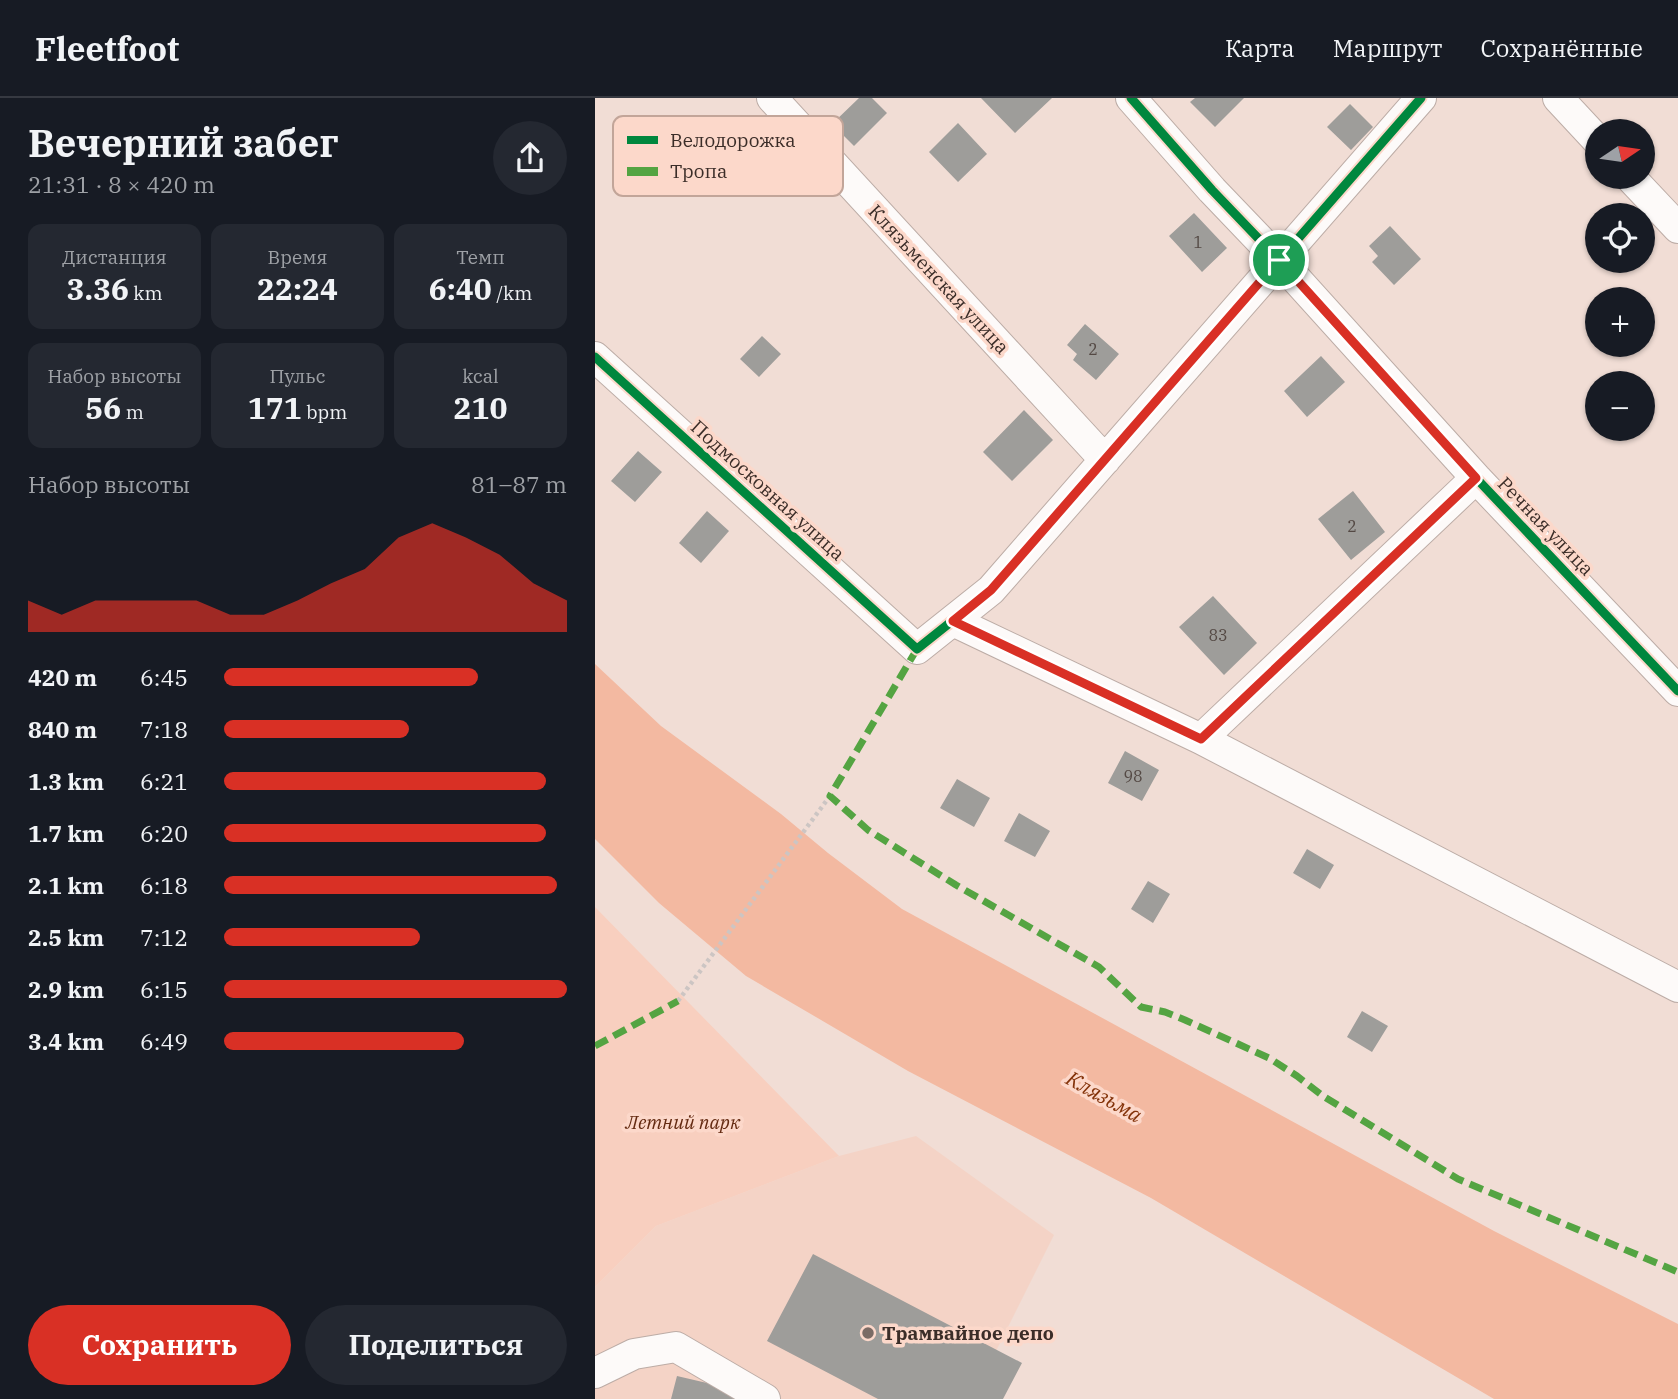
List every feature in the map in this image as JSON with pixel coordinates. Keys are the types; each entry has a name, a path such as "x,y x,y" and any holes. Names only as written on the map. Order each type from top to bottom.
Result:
{"street":[{"name":"Клязьменская улица","path":"772,98 789,116"},
{"name":"Речная улица","path":"1131,98 1476,478 1678,691"},
{"path":"1421,98 991,590 953,621 1201,739 1678,987"},
{"path":"1558,98 1585,127"},
{"name":"Клязьменская улица","path":"843,175 1105,460"},
{"path":"1641,189 1678,228"},
{"name":"Подмосковная улица","path":"595,357 916,649 953,621"},
{"path":"1201,739 1476,478"},
{"path":"595,1373 634,1354 676,1347 765,1399"}],"path":[{"path":"678,1001 830,796"}],"shaded area":[{"name":"Трамвайное депо","path":"916,1136 1054,1235 972,1399 595,1399 595,1287 656,1226 839,1156"}],"green space":[{"name":"Летний парк","path":"595,907 839,1156 656,1226 595,1287"}],"water":[{"name":"Клязьма","path":"595,664 661,726 781,814 902,909 1494,1231 1678,1324 1678,1399 1494,1399 1151,1198 908,1071 746,976 659,903 595,839"}],"building":[{"path":"859,98 872,98 887,113 854,146 843,135 843,116 840,116"},
{"path":"981,98 1052,98 1015,133"},
{"path":"1195,98 1244,98 1215,127 1190,102"},
{"path":"1350,104 1373,127 1351,150 1327,127"},
{"path":"958,123 987,154 958,182 929,152"},
{"path":"1194,213 1227,248 1202,272 1169,236"},
{"path":"1390,226 1421,259 1394,285 1372,262 1378,256 1369,246"},
{"path":"1085,324 1119,354 1096,380 1073,360 1077,354 1067,345"},
{"path":"762,336 781,354 759,377 740,359"},
{"path":"1321,356 1345,382 1307,417 1284,391"},
{"path":"1024,410 1053,440 1012,481 983,452"},
{"path":"638,451 662,472 635,502 611,481"},
{"path":"1353,491 1385,532 1351,560 1318,519"},
{"path":"707,511 729,531 701,563 679,543"},
{"path":"1213,596 1257,643 1224,675 1179,627"},
{"path":"1125,751 1159,770 1142,801 1108,783"},
{"path":"957,779 990,798 974,827 940,808"},
{"path":"1019,813 1050,831 1035,857 1004,841"},
{"path":"1307,849 1334,865 1320,889 1293,873"},
{"path":"1148,881 1170,894 1153,923 1131,909"},
{"path":"1362,1011 1388,1026 1372,1052 1347,1037"},
{"name":"Трамвайное депо","path":"813,1254 1022,1363 1003,1399 878,1399 767,1341"},
{"path":"677,1376 737,1390 735,1399 671,1399"}],"marked path":[{"path":"917,649 830,796 868,830 956,885 1099,967 1141,1007 1165,1012 1269,1058 1323,1096 1458,1179 1678,1272"},
{"path":"595,1046 678,1001"}],"cycle path":[{"path":"1131,98 1476,478 1678,691"},
{"path":"595,357 917,649 991,590 1421,98"}],"place":[{"name":"Трамвайное депо","path":"868,1333"}],"route":[{"path":"1279,260 1476,478 1201,739 953,621 991,590 1279,260"}]}
